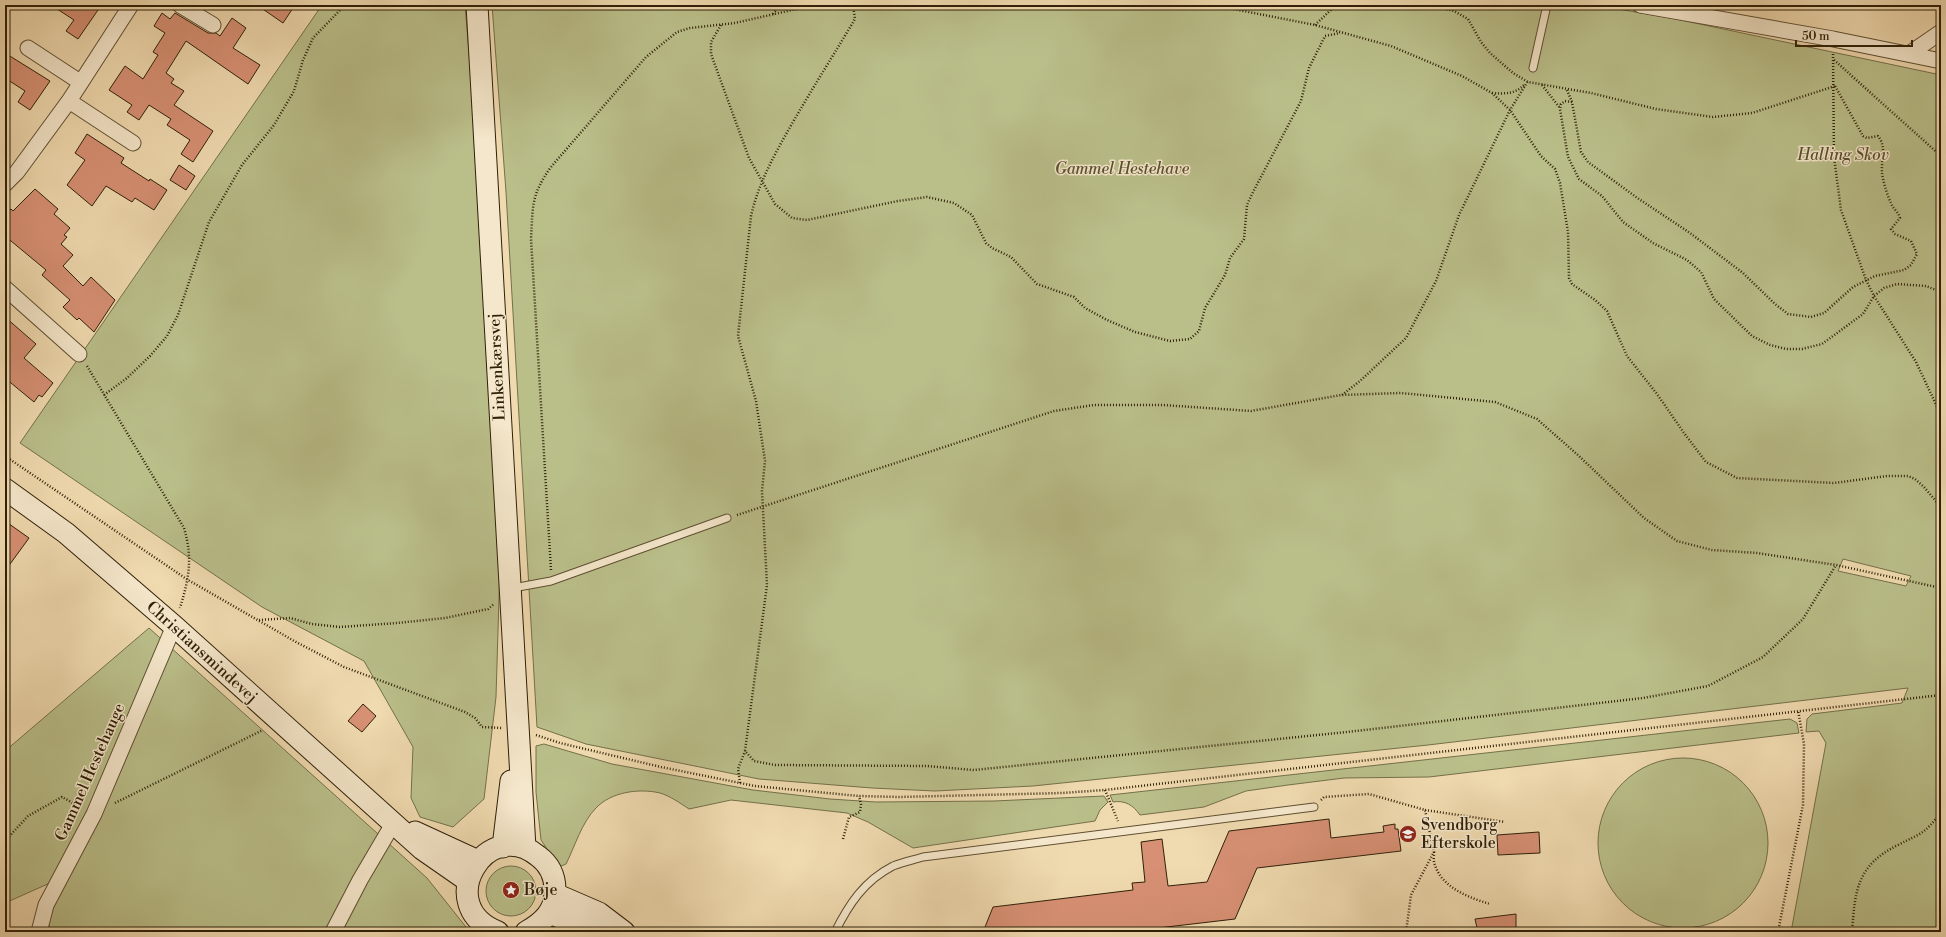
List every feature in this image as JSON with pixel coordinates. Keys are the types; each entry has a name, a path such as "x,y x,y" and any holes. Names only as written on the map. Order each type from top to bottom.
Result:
{"street":[{"path":"5,184 17,172 69,101 131,5"},
{"path":"180,5 213,25"},
{"name":"Linkenkærsvej","path":"477,5 525,848"},
{"path":"1640,5 1833,39 1941,61"},
{"path":"1909,54 1941,32"},
{"path":"28,48 80,82"},
{"path":"69,101 133,143"},
{"path":"5,288 79,354"},
{"name":"Christiansmindevej","path":"5,489 66,533 174,626 394,822 422,849 468,881"},
{"name":"Gammel Hestehauge","path":"39,932 46,906 94,814 174,626"},
{"name":"Linkenkærsvej","path":"503,846 518,729"},
{"path":"333,932 360,880 394,822"},
{"name":"Christiansmindevej","path":"394,822 478,861"},
{"path":"498,932 488,928 477,919 470,908 467,894 468,881 478,861 485,854 503,846 525,848 534,852 548,866 555,884 552,904 539,925 526,932"},
{"path":"552,904 598,932"},
{"path":"552,904 599,914 624,932"}],"lane":[{"path":"1533,68 1547,5"},
{"path":"509,588 524,587 551,581 727,518"},
{"path":"835,932 847,908 859,892 875,878 894,866 923,857 1314,807"}],"path":[{"path":"104,395 127,378 150,356 167,336 178,315 209,222 242,165 274,125 294,91 303,60 313,38 345,5"},
{"path":"772,15 780,5"},
{"path":"551,581 531,239 533,200 540,183 551,167 646,57 677,32 690,28 721,25 772,15 814,5"},
{"path":"740,783 738,769 745,751 766,585 762,508 765,461 756,401 738,336 750,216 754,200 763,180 797,114 855,19 853,5"},
{"path":"1212,5 1315,25 1391,46 1472,81 1492,93 1510,110 1530,142 1541,156 1555,169 1558,176 1568,232 1569,278 1572,284 1595,300 1607,312 1627,356 1657,394 1706,462 1737,478 1834,483 1887,476 1908,476 1916,479 1941,507"},
{"path":"1315,25 1336,5"},
{"path":"1429,5 1454,11 1468,19 1481,42 1490,53 1513,73 1528,82 1591,93 1656,109 1713,117 1752,113 1835,86"},
{"path":"721,25 711,42 711,54 749,158 763,180 775,204 792,218 807,220 898,200 927,196 954,203 972,215 986,243 992,248 1011,257 1037,284 1074,297 1085,308 1106,320 1135,332 1170,341 1190,339 1199,331 1204,308 1225,275 1230,258 1244,239 1248,205 1252,194 1302,101 1309,68 1325,36 1340,33"},
{"path":"1833,39 1835,86 1834,157 1841,210 1866,280 1874,296 1916,362 1941,416"},
{"path":"1833,60 1941,156"},
{"path":"1341,395 1360,381 1406,338 1436,281 1459,215 1510,110 1528,82 1533,68"},
{"path":"1492,93 1501,94 1518,91 1528,82"},
{"path":"1542,85 1560,108 1568,157 1579,179 1602,196 1624,222 1653,243 1687,260 1701,272 1714,299 1752,336 1770,345 1786,349 1802,349 1822,344 1863,314 1874,296 1884,288 1897,284 1926,286 1941,292"},
{"path":"1567,90 1572,102 1581,152 1588,162 1702,242 1743,273 1775,304 1788,314 1811,317 1824,313 1853,287 1866,280 1875,276 1904,270 1911,265 1917,254 1911,241 1895,234 1891,229 1900,218 1899,212 1891,204 1882,173 1883,151 1881,140 1878,136 1867,138 1863,136 1835,86"},
{"path":"1560,108 1561,104 1565,101 1572,102"},
{"path":"79,354 184,528 189,546 190,564 188,580 174,626"},
{"path":"727,518 762,508 1054,411 1094,405 1163,405 1250,411 1341,395 1401,393 1495,402 1537,420 1579,456 1644,518 1677,541 1712,550 1757,553 1836,565 1941,588"},
{"path":"5,456 188,580 344,667 465,712 476,718 482,727 518,729 560,743 661,767 755,786 859,796 1047,794 1104,790 1941,694"},
{"path":"745,751 754,760 775,765 927,766 974,770 1347,732 1643,698 1708,686 1763,657 1803,619 1836,565"},
{"path":"258,620 290,618 312,624 340,627 445,618 488,609 509,588"},
{"path":"1778,932 1803,805 1804,744 1798,710"},
{"path":"5,841 28,816 62,797 94,814 280,721"},
{"path":"1104,790 1123,832"},
{"path":"1314,807 1324,797 1369,794 1425,810 1505,822"},
{"path":"843,839 849,817 860,812 861,804 859,796"},
{"path":"1425,810 1434,852 1435,865 1451,886 1471,898 1490,904"},
{"path":"1852,932 1855,900 1861,879 1869,865 1880,854 1929,828 1941,812"},
{"path":"1406,932 1411,895 1434,852"}],"green space":[{"path":"322,5 465,5 480,186 500,564 496,697 484,799 453,827 420,817 411,798 413,747 364,661 262,607 20,443"},
{"name":"Gammel Hestehave","path":"492,5 1595,5 1676,19 1941,75 1941,932 1791,932 1826,743 1819,731 1806,732 1807,719 1812,714 1902,703 1908,688 1428,745 1033,786 935,791 872,788 759,779 586,744 537,727 506,192","holes":["1843,559 1911,576 1906,586 1838,571"]},
{"path":"149,628 427,878 470,932 49,932 50,883 5,903 5,751"},
{"path":"1790,719 1797,723 1799,733 1429,777 1344,778 1246,791 1204,807 1140,815 1135,808 1128,804 1113,802 1110,795"},
{"path":"544,744 612,764 753,790 830,799 876,802 994,801 1104,796 1108,802 1100,810 1095,821 913,848 868,822 847,813 731,800 689,809 660,793 634,791 609,798 596,808 583,827 566,864 559,867 541,840 536,792 536,746"},
{"path":"1683,758 1708,762 1723,768 1737,777 1749,789 1758,803 1764,818 1768,843 1764,868 1758,883 1749,897 1737,909 1723,918 1708,924 1683,928 1658,924 1643,918 1629,909 1617,897 1608,883 1602,868 1598,843 1602,818 1608,803 1617,789 1629,777 1643,768 1658,762"},
{"path":"506,866 516,866 529,873 536,886 536,896 529,909 516,916 506,916 497,912 490,905 486,896 486,886 490,877 497,870"}],"building":[{"path":"51,5 91,5 98,10 78,39 66,31 74,20"},
{"path":"257,5 295,5 283,23"},
{"path":"162,13 170,19 175,13 208,33 216,33 220,36 232,18 246,28 233,48 260,65 248,84 186,41 166,73 174,79 171,83 184,91 174,105 213,131 193,162 181,154 190,140 167,125 171,119 149,105 139,120 127,112 132,105 109,90 125,66 143,79 158,55 153,52 165,33 154,26"},
{"path":"5,53 50,81 30,110 18,102 25,91 5,78"},
{"path":"87,134 124,158 121,163 149,181 150,179 167,190 154,210 135,198 132,202 106,186 92,206 67,185 85,160 75,153"},
{"path":"179,165 195,176 186,190 170,180"},
{"path":"35,189 58,209 54,214 70,228 64,235 67,237 61,244 73,255 63,266 83,286 91,277 115,300 94,332 79,318 77,320 63,307 70,300 42,275 46,270 5,236 5,215 11,209 13,211"},
{"path":"5,317 36,344 24,358 53,383 42,397 39,395 34,402 5,378"},
{"path":"5,521 29,538 5,571"},
{"path":"363,704 376,716 362,732 348,721"},
{"path":"1329,819 1331,838 1384,832 1383,826 1395,824 1395,829 1398,829 1401,851 1257,868 1235,919 1124,932 983,932 993,907 1133,890 1132,883 1145,882 1141,842 1162,839 1168,886 1207,882 1229,831"},
{"path":"1539,832 1540,853 1498,855 1497,835"},
{"path":"1516,914 1516,932 1478,932 1475,919"}],"place":[{"name":"Svendborg Efterskole","path":"1408,834"},
{"name":"Bøje","path":"511,890"}],"park label":[{"name":"Halling Skov","path":"1843,155"}]}
